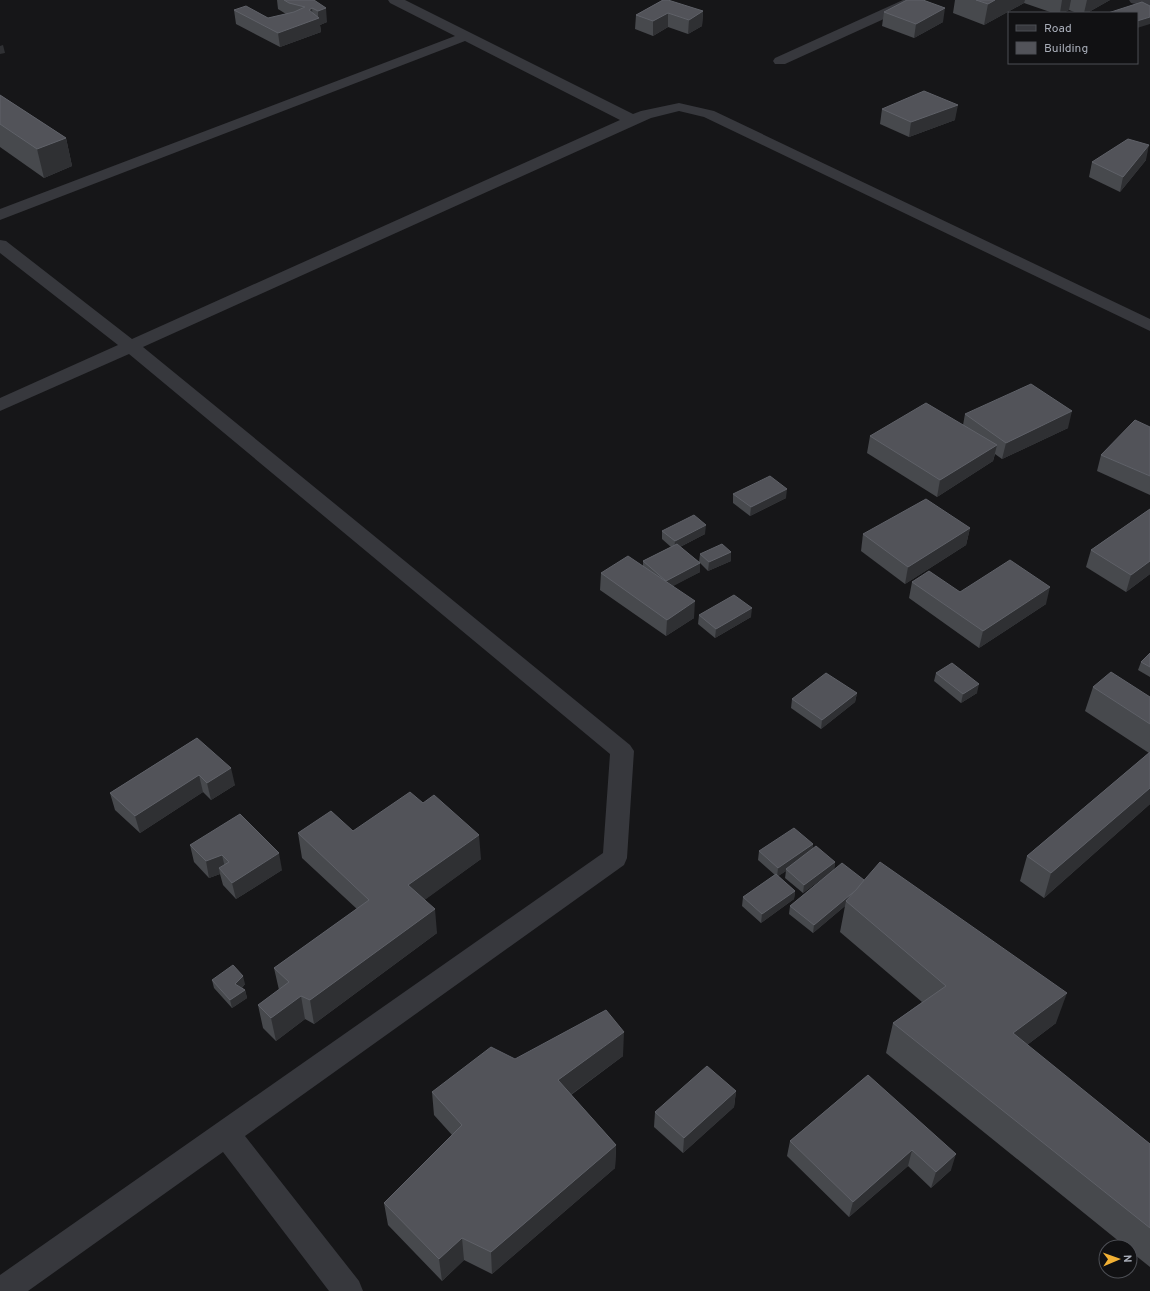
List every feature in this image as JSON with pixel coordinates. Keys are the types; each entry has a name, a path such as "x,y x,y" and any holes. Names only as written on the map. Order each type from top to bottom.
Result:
{"street":[{"path":"395,0 632,120"},
{"path":"780,61 914,0"},
{"path":"1136,0 1150,3"},
{"path":"0,214 466,36"},
{"path":"0,405 132,347 632,120 646,114 679,107 709,114 1150,326"},
{"path":"0,246 132,347 622,751 615,858 3,1291"},
{"path":"226,1133 348,1291"}],"building":[{"path":"284,0 314,0 326,8 318,11 312,8 309,10 319,18 278,33 234,10 246,6 268,18 294,12 305,7 289,3"},
{"path":"663,0 668,0 703,11 689,20 668,13 653,21 636,15"},
{"path":"907,0 923,0 945,8 916,24 884,12"},
{"path":"976,0 995,0 988,4"},
{"path":"1142,2 1150,6 1150,17 1138,21 1138,12 1111,12"},
{"path":"924,91 958,105 911,122 882,109"},
{"path":"0,95 66,138 37,149 0,124"},
{"path":"1128,139 1149,145 1123,177 1092,162"},
{"path":"1031,384 1072,411 1006,443 965,414"},
{"path":"926,403 997,445 940,480 870,436"},
{"path":"1135,420 1150,427 1150,476 1101,455"},
{"path":"770,476 787,489 751,507 733,494"},
{"path":"926,499 970,528 908,567 863,534"},
{"path":"1150,509 1150,561 1131,575 1091,550"},
{"path":"694,515 706,525 675,541 662,531"},
{"path":"677,544 700,563 666,581 643,561"},
{"path":"722,544 731,552 709,562 700,554"},
{"path":"628,556 695,601 667,620 601,573"},
{"path":"1010,560 1050,587 983,631 912,582 929,571 960,592"},
{"path":"734,595 752,608 716,629 699,615"},
{"path":"1150,653 1150,667 1141,662"},
{"path":"952,663 979,684 963,694 936,673"},
{"path":"1111,672 1150,697 1150,724 1093,687"},
{"path":"826,673 857,693 822,720 792,699"},
{"path":"197,738 231,768 207,783 199,775 135,816 110,793"},
{"path":"1150,752 1150,788 1051,873 1027,856"},
{"path":"410,792 423,803 434,795 479,835 408,885 435,909 310,1000 301,996 271,1018 258,1005 289,982 274,968 369,900 298,833 331,811 353,831"},
{"path":"240,814 279,853 232,883 219,868 229,862 222,855 206,861 190,845"},
{"path":"794,828 813,844 778,868 759,851"},
{"path":"816,846 835,862 804,885 786,869"},
{"path":"880,862 1067,993 1013,1033 1150,1144 1150,1228 893,1023 946,986 846,901"},
{"path":"842,863 864,880 856,890 814,925 790,906"},
{"path":"776,874 795,891 762,914 743,897"},
{"path":"233,965 243,976 235,984 245,990 230,1000 212,980"},
{"path":"606,1010 624,1032 558,1080 616,1145 491,1252 462,1238 439,1259 384,1203 462,1125 432,1092 491,1047 515,1059"},
{"path":"707,1066 736,1091 684,1138 655,1112"},
{"path":"868,1075 956,1154 936,1172 912,1150 853,1202 790,1141"}]}
